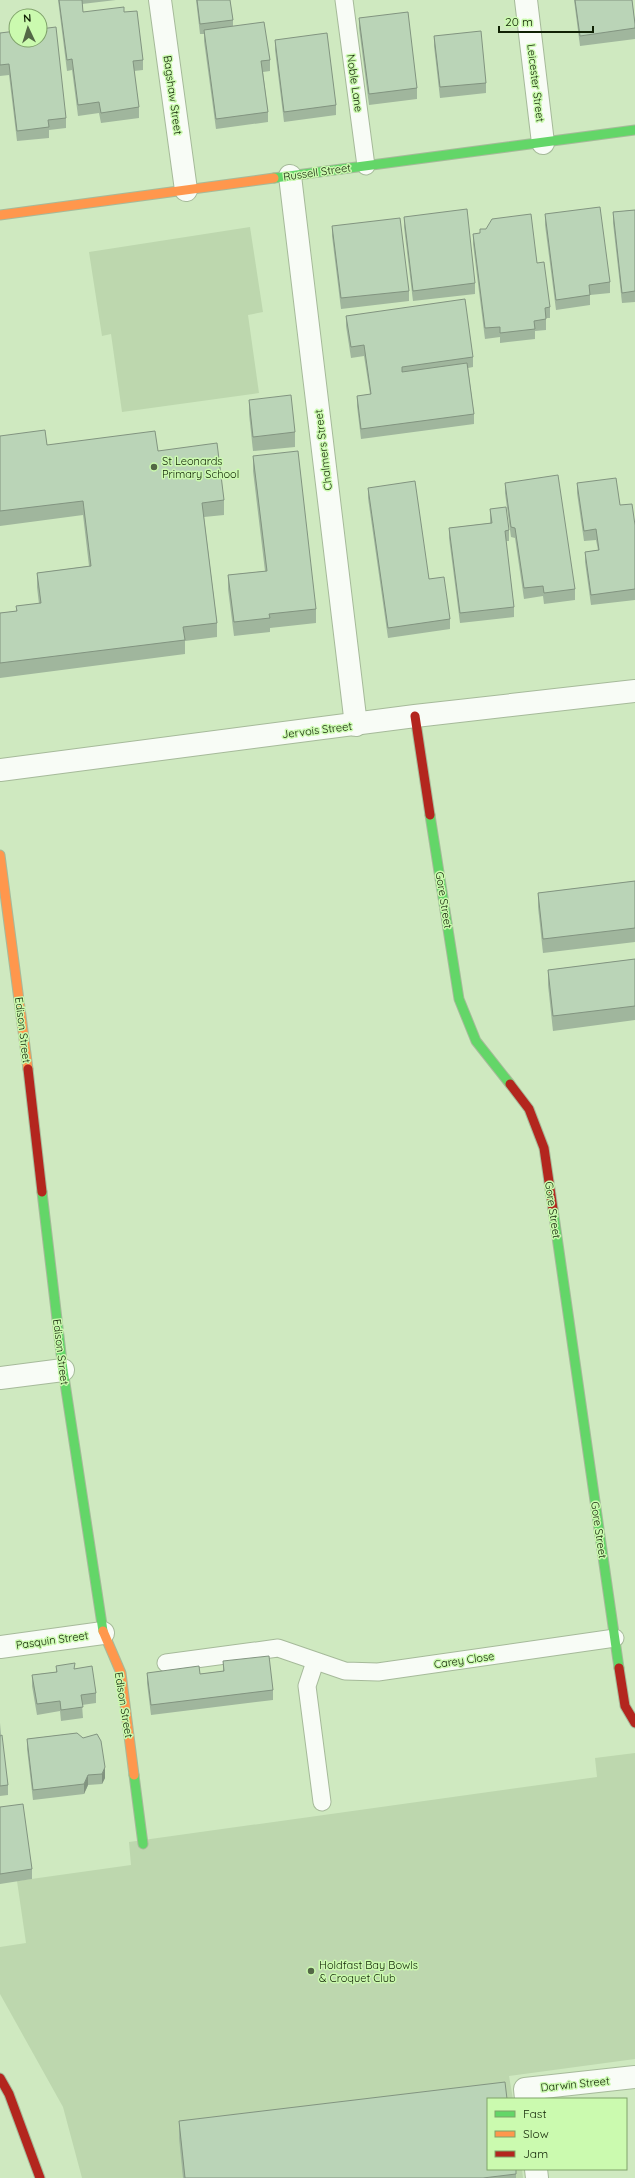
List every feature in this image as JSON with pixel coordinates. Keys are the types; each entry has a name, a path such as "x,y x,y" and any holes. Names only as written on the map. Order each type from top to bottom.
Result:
{"street":[{"name":"Bagshaw Street","path":"160,0 186,190"},
{"name":"Leicester Street","path":"526,0 544,142"},
{"name":"Russell Street","path":"0,215 635,130"},
{"name":"Chalmers Street","path":"290,176 356,725"},
{"name":"Jervois Street","path":"0,770 356,725 415,716 635,691"},
{"name":"Gore Street","path":"415,716 459,999 476,1041 529,1109 544,1148 625,1706 635,1723"},
{"name":"Edison Street","path":"0,855 30,1087 63,1370 103,1633 121,1673 143,1844"},
{"path":"0,1378 63,1370"},
{"name":"Pasquin Street","path":"0,1647 103,1633"},
{"name":"Darwin Street","path":"526,2098 525,2089 635,2077"},
{"path":"0,2078 9,2094 40,2178"}],"lane":[{"name":"Noble Lane","path":"344,0 366,166"},
{"name":"Carey Close","path":"166,1663 278,1648 315,1662 345,1671 378,1672 615,1638"},
{"path":"315,1662 307,1686 322,1802"}],"green space":[{"path":"250,227 263,312 248,315 259,393 122,412 111,334 102,336 89,252"},
{"name":"Holdfast Bay Bowls & Croquet Club","path":"635,1753 635,2059 509,2076 513,2098 487,2098 487,2170 522,2170 523,2178 82,2178 63,2107 0,1994 0,1947 26,1943 17,1881 131,1865 129,1842 597,1777 595,1758"}],"building":[{"path":"59,0 82,0 83,12 124,7 124,12 137,11 143,60 133,61 139,107 101,113 99,102 78,105 72,59 67,60"},
{"path":"197,0 230,0 233,20 200,24"},
{"path":"575,0 632,0 635,28 580,36"},
{"path":"408,12 417,88 369,94 359,18"},
{"path":"264,22 270,60 261,61 268,112 216,119 204,30"},
{"path":"56,27 66,118 48,120 49,127 17,131 9,64 0,65 0,33 8,32 8,48 48,48 48,28"},
{"path":"481,31 486,83 440,87 434,36"},
{"path":"327,33 336,105 284,112 275,40"},
{"path":"600,207 610,282 589,285 590,295 556,300 545,214"},
{"path":"467,209 475,283 413,291 404,217"},
{"path":"635,210 635,291 622,293 613,212"},
{"path":"531,214 537,263 544,262 550,307 545,308 546,319 534,321 535,329 500,333 500,327 485,328 473,234 480,233 480,229 486,229 492,219"},
{"path":"400,218 409,291 341,298 332,226"},
{"path":"465,299 473,357 402,367 402,372 467,363 474,414 361,429 357,396 371,394 364,345 351,347 346,316"},
{"path":"291,395 295,432 253,437 249,400"},
{"path":"45,430 47,445 155,431 158,451 217,443 224,500 202,503 217,623 183,627 185,640 0,663 0,613 17,611 16,606 41,603 37,573 91,566 83,501 0,511 0,436"},
{"path":"298,451 316,609 269,614 270,618 234,622 228,575 267,571 253,456"},
{"path":"558,475 575,589 544,593 543,586 524,588 515,528 511,527 505,483"},
{"path":"616,478 620,505 632,504 635,525 635,589 591,595 585,552 599,550 596,529 584,531 577,483"},
{"path":"415,481 429,579 444,577 450,619 388,628 368,488"},
{"path":"506,507 509,530 505,531 514,607 460,613 449,528 492,523 490,509"},
{"path":"635,881 635,928 543,939 538,893"},
{"path":"635,959 635,1006 553,1016 548,970"},
{"path":"269,1656 273,1690 151,1705 147,1673 199,1666 200,1674 224,1671 223,1661"},
{"path":"75,1663 74,1669 92,1666 96,1693 81,1695 83,1707 61,1710 60,1701 37,1704 32,1675 57,1672 56,1666"},
{"path":"77,1733 83,1738 97,1734 101,1741 105,1767 102,1774 88,1775 84,1784 33,1790 27,1739"},
{"path":"2,1735 8,1785 0,1786 0,1736"},
{"path":"23,1804 32,1869 0,1874 0,1807"},
{"path":"505,2082 507,2098 487,2098 487,2170 516,2170 516,2174 483,2178 185,2178 179,2121"}],"traffic: fast":[{"path":"274,178 635,130"},
{"path":"430,815 459,999 476,1041 510,1084"},
{"path":"42,1192 63,1370 103,1631"},
{"path":"553,1209 619,1668"},
{"path":"134,1775 143,1844"}],"traffic: slow":[{"path":"0,215 274,178"},
{"path":"0,855 28,1069"},
{"path":"103,1631 121,1673 134,1775"}],"traffic: jam":[{"path":"415,716 430,815"},
{"path":"28,1069 42,1192"},
{"path":"510,1084 529,1109 544,1148 553,1209"},
{"path":"619,1668 625,1706 635,1723"},
{"path":"0,2078 9,2094 40,2178"}],"place":[{"name":"St Leonards Primary School","path":"154,467"},
{"name":"Holdfast Bay Bowls & Croquet Club","path":"311,1971"}]}
